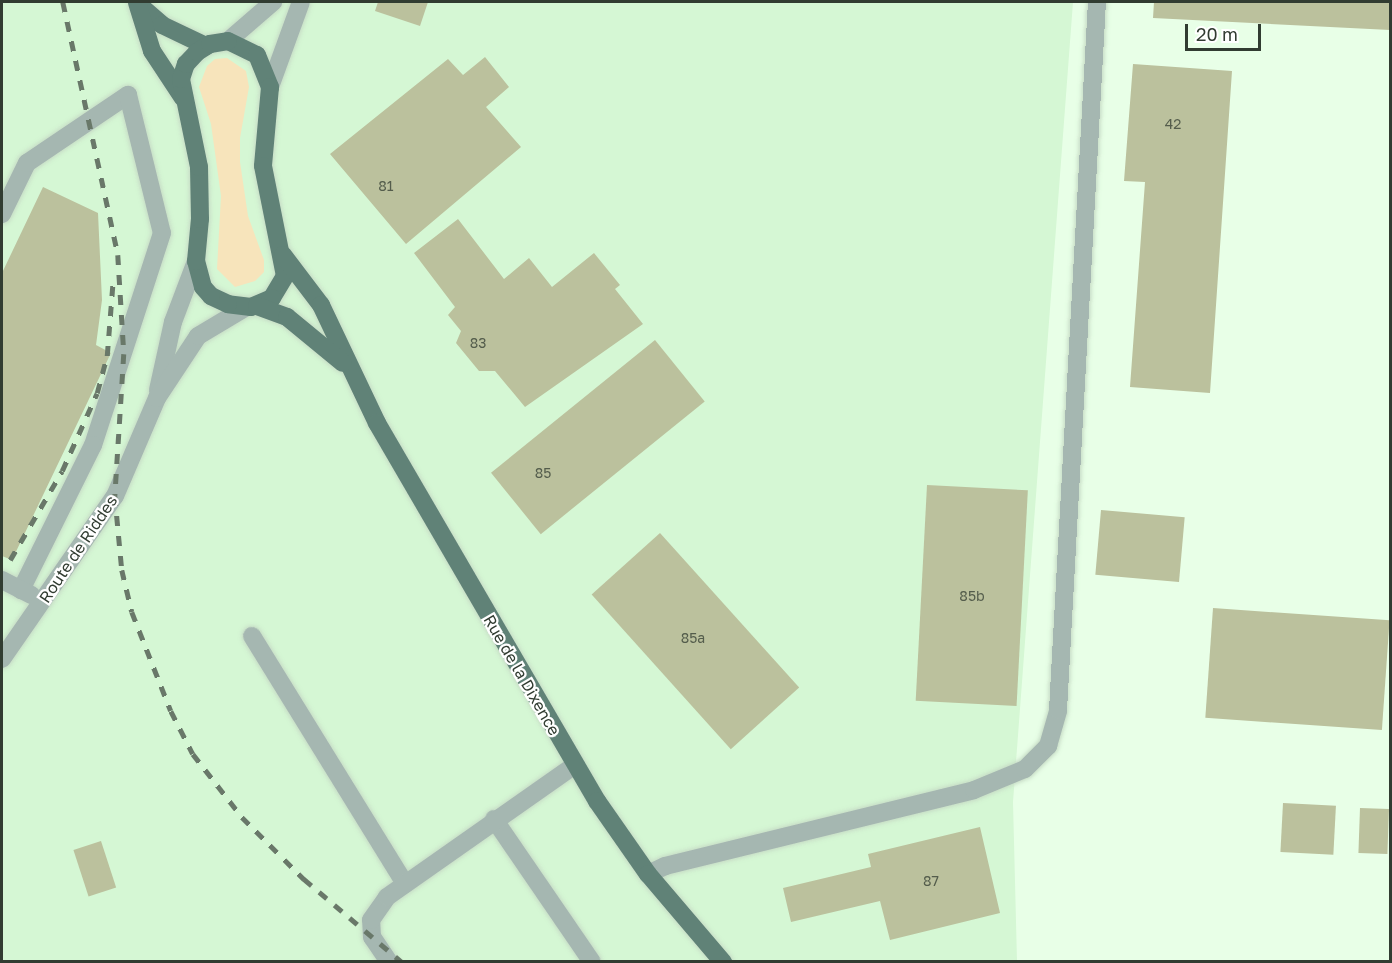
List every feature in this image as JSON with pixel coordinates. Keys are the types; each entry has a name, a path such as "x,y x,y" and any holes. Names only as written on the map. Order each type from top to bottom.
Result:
{"main road":[{"path":"137,4 162,25 206,46"},
{"path":"137,4 152,51 183,98"},
{"path":"228,41 257,56 270,87 263,166 271,219 283,255 285,276 279,289 251,307 211,296 203,287 196,261 200,219 199,167 183,98 181,79 186,63 206,46 228,41"},
{"name":"Rue de la Dixence","path":"283,255 321,305 350,370 388,444 575,765 648,874 723,962"},
{"name":"Rue de la Dixence","path":"251,307 293,321 350,370"}],"street":[{"path":"228,41 273,2"},
{"path":"270,87 301,2"},
{"path":"648,874 670,865 974,790 1025,769 1048,746 1058,710 1097,2"},
{"path":"2,214 27,163 129,95 162,233 93,444 21,590"},
{"name":"Route de Riddes","path":"157,398 173,322 196,261"},
{"name":"Route de Riddes","path":"2,659 116,496 157,398 198,336 251,307"},
{"path":"2,580 43,602"},
{"path":"252,636 405,884"},
{"path":"389,962 372,937 371,920 387,897 494,819 575,765"},
{"path":"494,819 592,962"}],"shaded area":[{"path":"2,2 1073,2 1013,802 1017,961 2,962"},
{"path":"227,58 246,71 249,87 240,138 240,162 248,216 264,260 264,272 255,281 235,287 217,269 221,196 211,124 199,87 207,66 215,59"}],"building":[{"path":"378,2 428,2 420,26 375,11"},
{"path":"1154,2 1390,2 1390,30 1153,18"},
{"path":"485,57 509,87 486,107 521,147 406,244 330,154 448,59 463,75"},
{"path":"1133,64 1232,71 1210,393 1130,387 1145,182 1124,181"},
{"path":"43,187 98,213 102,300 96,345 111,353 12,560 2,556 2,273"},
{"path":"458,219 504,279 529,258 552,287 594,253 620,285 615,289 643,324 525,407 495,371 479,371 456,343 461,331 448,315 455,307 414,253"},
{"path":"655,340 705,401 541,534 491,473"},
{"path":"927,485 1028,490 1017,706 916,701"},
{"path":"1101,510 1185,517 1179,582 1095,575"},
{"path":"660,533 799,688 731,749 592,595"},
{"path":"1213,608 1390,620 1382,730 1205,718"},
{"path":"1283,803 1336,806 1333,855 1280,852"},
{"path":"1360,808 1389,809 1387,854 1358,853"},
{"path":"980,827 1000,913 890,940 880,901 791,922 783,888 871,867 868,854"},
{"path":"101,841 116,888 89,897 73,850"}],"railway":[{"path":"63,2 118,255 124,354 115,496 122,570 132,612 171,711 193,754 242,817 304,879 402,962"},
{"path":"10,560 62,471 97,393 107,356 113,280"}]}
